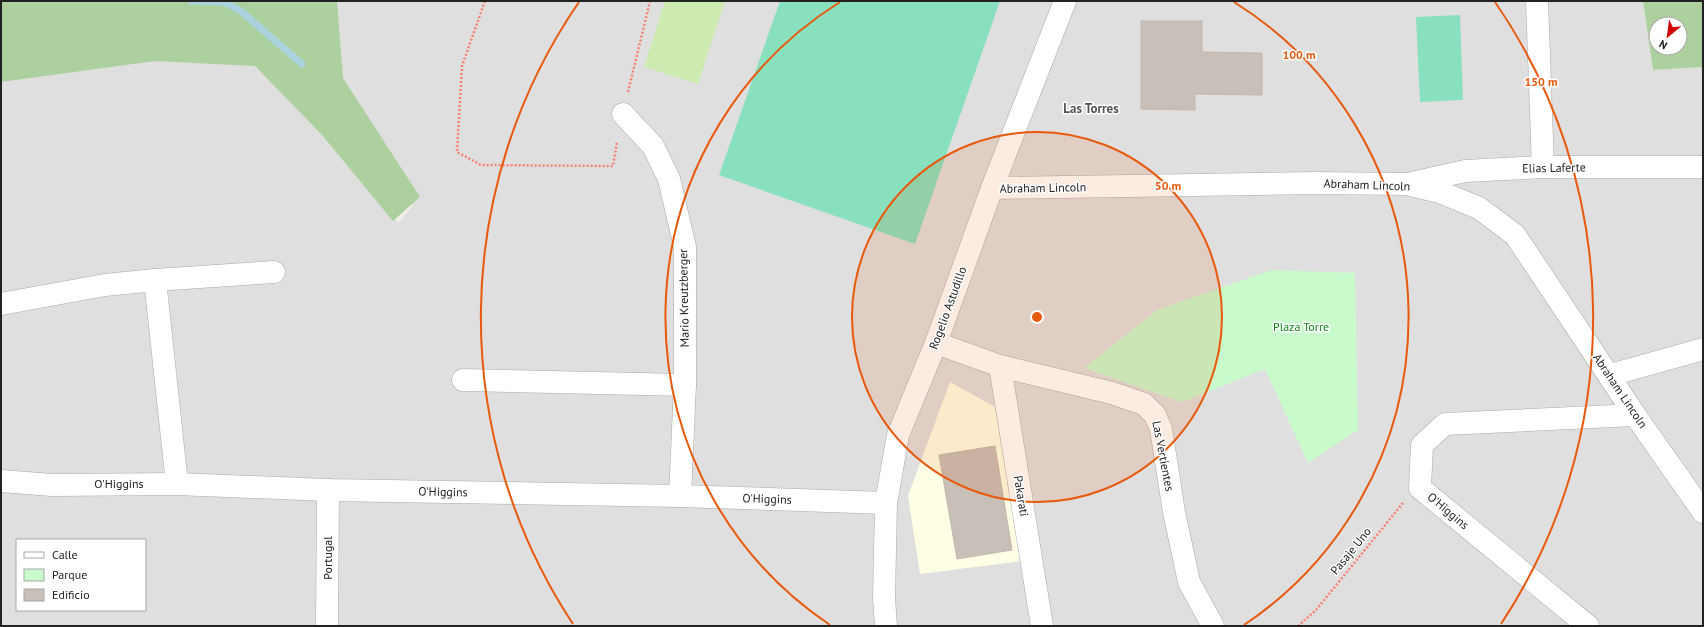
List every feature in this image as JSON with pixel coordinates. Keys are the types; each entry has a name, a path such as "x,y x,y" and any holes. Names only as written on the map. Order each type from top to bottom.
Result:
{"street":[{"name":"Rogelio Astudillo","path":"886,626 884,598 886,503 898,435 936,343 992,188 1065,1"},
{"path":"1537,1 1543,167"},
{"name":"Mario Kreutzberger","path":"623,114 653,146 669,179 684,247 685,385 680,496"},
{"name":"Elias Laferte","path":"1406,184 1465,170 1543,167 1703,167"},
{"name":"Abraham Lincoln","path":"992,188 1314,183 1406,184 1440,192 1479,208 1515,235 1610,375 1635,415 1703,512"},
{"path":"1,304 105,285 274,272"},
{"path":"155,280 177,484"},
{"name":"Las Vertientes","path":"936,343 1000,366 1112,393 1144,404 1155,415 1161,429 1174,512 1189,582 1212,626"},
{"path":"1610,375 1703,350"},
{"name":"Pakarati","path":"1000,366 1042,626"},
{"path":"463,380 685,385"},
{"name":"O'Higgins","path":"1588,626 1420,488 1422,445 1445,424 1635,415"},
{"name":"O'Higgins","path":"1,482 52,485 177,484 328,490 680,496 886,503"},
{"name":"Portugal","path":"327,626 328,490"}],"path":[{"path":"485,1 462,66 457,152 481,165 613,166"},
{"path":"623,114 650,1"},
{"name":"Pasaje Uno","path":"1298,626 1316,610 1399,506 1420,488"}],"shaded area":[{"path":"327,1 1643,1 1648,36 1648,56 1651,56 1653,70 1703,67 1703,626 1,626 1,73 159,52 256,65 330,129 398,223 413,206 333,80"},
{"path":"950,382 995,407 1021,561 920,574 908,496"}],"green space":[{"path":"1,1 337,1 343,78 420,197 393,221 322,135 255,66 155,61 1,82"},
{"path":"665,1 725,1 698,84 644,67"},
{"path":"780,1 1000,1 915,244 719,175"},
{"path":"1643,1 1703,1 1703,67 1653,70 1651,56 1688,56 1688,16 1648,16 1648,36"},
{"path":"1460,15 1463,100 1420,102 1416,17"},
{"name":"Plaza Torre","path":"1272,270 1355,273 1358,430 1308,463 1265,369 1182,402 1084,368 1157,310"}],"building":[{"path":"1141,21 1202,21 1202,52 1262,53 1262,95 1195,94 1195,110 1141,109"},
{"path":"995,446 1012,550 957,559 939,455"}],"waterway":[{"path":"191,1 224,2 242,12 302,64"}],"district":[{"name":"Las Torres","path":"1091,108"}]}
